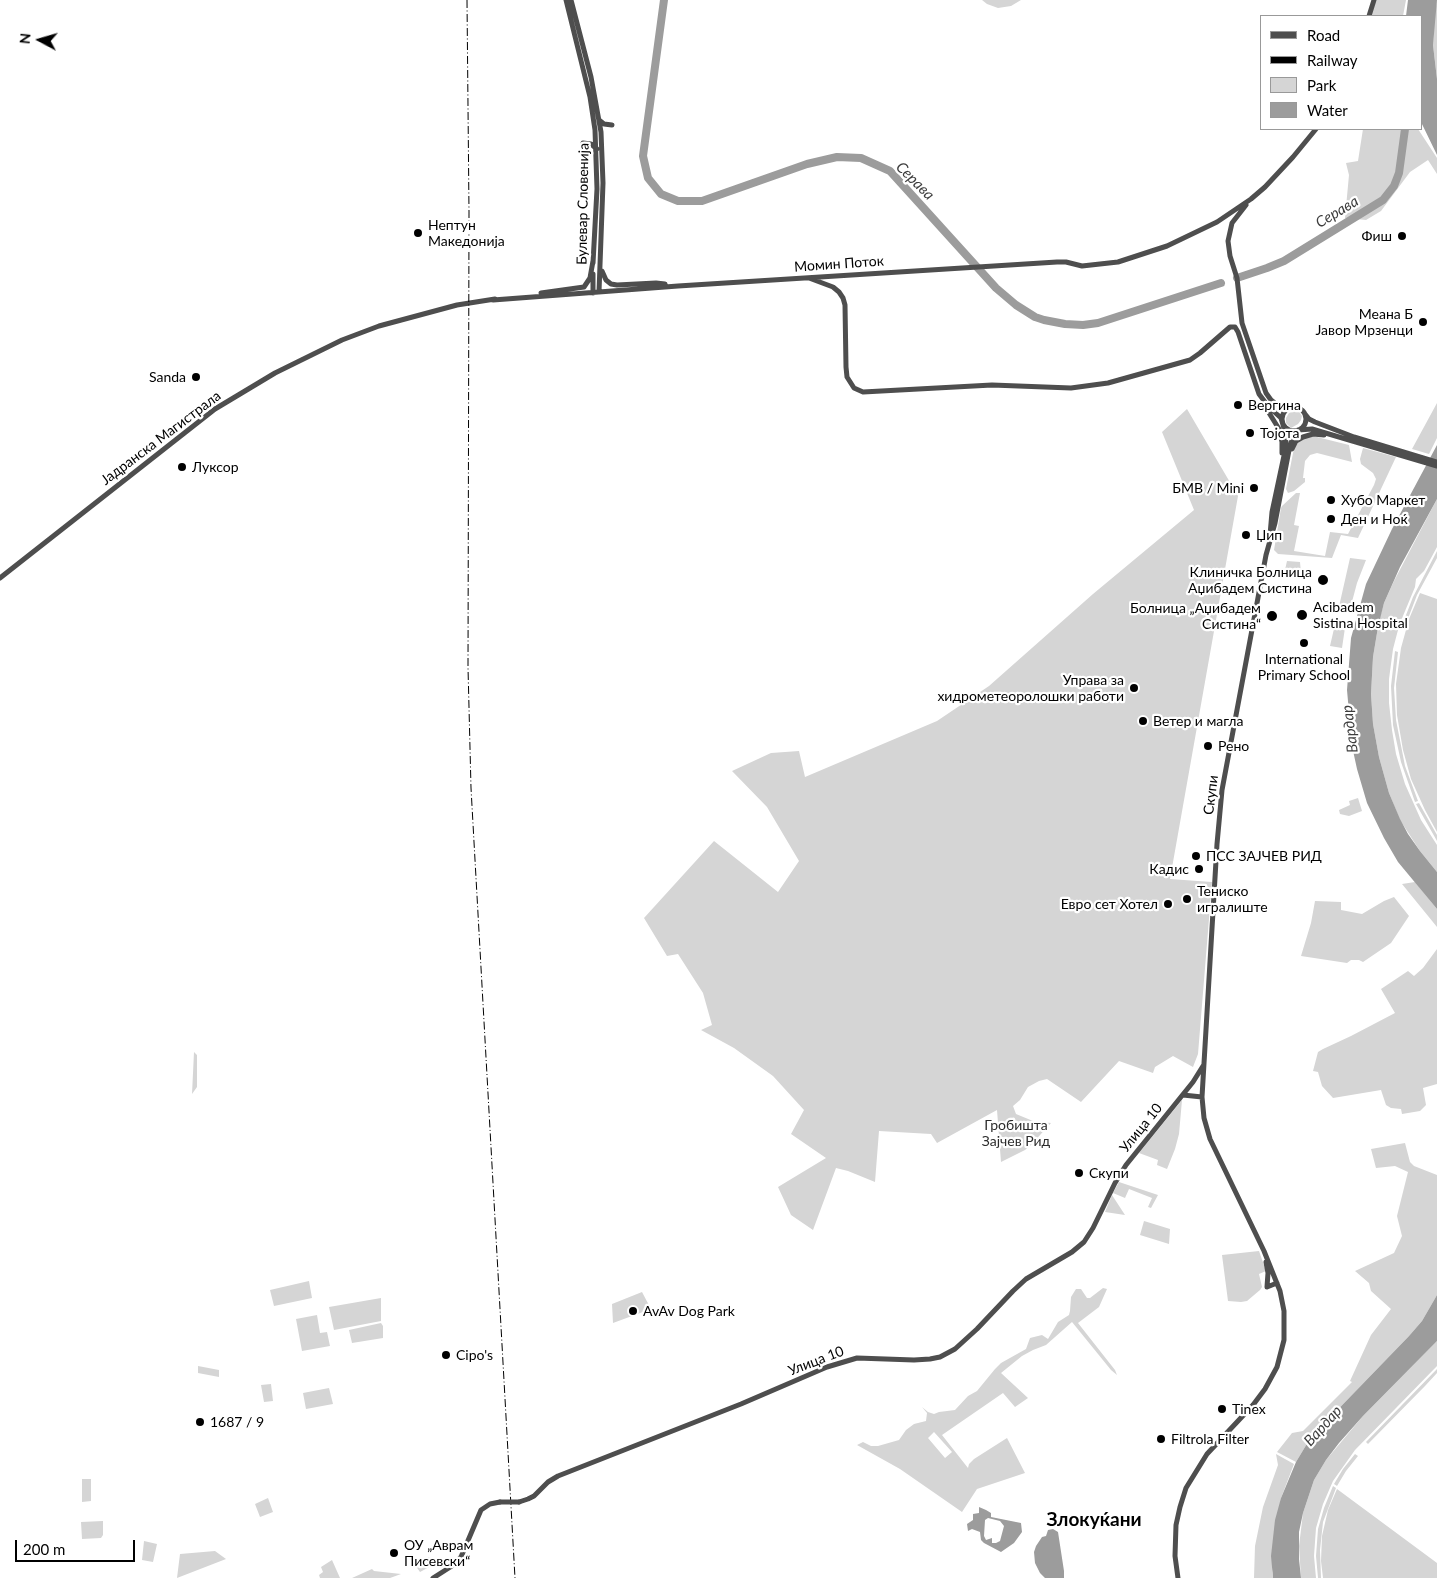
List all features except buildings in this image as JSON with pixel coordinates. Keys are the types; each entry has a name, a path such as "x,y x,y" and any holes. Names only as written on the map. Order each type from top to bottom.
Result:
{"street":[{"name":"Булевар Словенија","path":"566,0 590,97 597,149 593,261 596,292"},
{"name":"Булевар Словенија","path":"571,0 591,77 602,146 602,183 596,292"},
{"path":"1368,15 1370,0"},
{"path":"1368,15 1374,0"},
{"path":"599,120 604,124 612,125"},
{"path":"1229,234 1233,220 1251,199 1273,179 1315,130"},
{"path":"583,143 591,144 597,149"},
{"path":"602,183 603,276 606,280 617,285 656,283 678,286"},
{"name":"Момин Поток","path":"493,300 806,277 1057,262 1082,266 1103,264 1142,255 1182,240 1218,222 1251,199"},
{"path":"1218,222 1226,225 1228,228 1229,254 1235,271 1243,326 1266,392 1271,400 1276,404 1300,408 1313,421 1338,431 1437,466"},
{"path":"493,300 584,287 590,278 593,261"},
{"path":"833,288 834,280 839,275"},
{"path":"806,277 833,288 841,295 845,305 846,367 848,377 854,388 863,392 1010,384 1047,388 1071,388 1108,383 1190,360 1230,328 1235,327 1259,394 1275,420 1280,433 1283,447 1281,472"},
{"name":"Јадранска Магистрала","path":"0,578 215,409 275,373 342,340 378,326 457,305 493,300"},
{"path":"1259,394 1288,429 1292,431 1312,429 1336,437 1437,462"},
{"path":"1283,423 1287,409 1293,407"},
{"path":"1298,430 1305,423 1305,414"},
{"name":"Скупи","path":"1178,1578 1175,1556 1176,1525 1186,1488 1207,1454 1261,1396 1274,1374 1284,1340 1282,1300 1277,1283 1210,1139 1204,1118 1202,1097 1222,790 1270,538 1272,512 1287,440 1283,423"},
{"name":"Скупи","path":"1270,538 1274,530 1292,440 1298,430"},
{"path":"1287,462 1295,444 1301,438 1313,434 1336,437"},
{"name":"Улица 10","path":"432,1578 455,1564 462,1557 481,1510 490,1504 519,1502 528,1499 558,1476 741,1404 827,1366 857,1358 924,1360 948,1354 977,1329 1026,1279 1072,1252 1084,1242 1094,1228 1104,1204 1126,1165 1193,1082 1203,1065"},
{"path":"1182,1094 1202,1097"},
{"path":"1265,1254 1268,1273 1267,1286 1277,1283"}],"green space":[{"path":"982,0 1021,0 1011,6 998,8"},
{"path":"1376,0 1406,0 1403,15 1371,15"},
{"path":"1437,0 1437,79 1433,45"},
{"path":"1363,130 1419,130 1437,158 1437,174 1428,160 1410,172 1381,211 1366,220 1345,218 1349,175 1346,163 1358,161"},
{"path":"1437,403 1437,438 1429,454 1412,449"},
{"name":"Гробишта Зајчев Рид","path":"1187,409 1238,496 1170,879 1212,882 1198,1054 1193,1067 1173,1056 1155,1067 1153,1073 1119,1061 1081,1102 1047,1079 1039,1081 1028,1087 1020,1100 1013,1106 1016,1114 1033,1121 1051,1123 1025,1150 1001,1162 997,1110 937,1143 931,1134 879,1131 875,1182 836,1168 813,1230 791,1215 778,1187 826,1158 791,1134 804,1110 773,1076 734,1048 701,1030 712,1025 703,993 678,954 667,956 644,918 714,841 778,892 799,861 767,807 732,771 771,753 799,751 805,777 937,721 989,686 1093,594 1194,510 1162,432"},
{"path":"1298,410 1302,416 1301,420 1291,428 1286,423 1286,418 1289,413"},
{"path":"1313,436 1349,445 1352,462 1317,453 1310,455 1305,461 1303,478 1305,478 1305,482 1294,491 1288,493 1286,489 1294,448 1301,439"},
{"path":"1363,448 1396,457 1358,538 1341,535 1332,558 1278,554 1274,550 1281,508 1296,493 1300,493 1294,525 1299,526 1294,551 1325,556 1330,532 1348,534 1376,479 1373,473 1361,464 1360,459"},
{"path":"1437,499 1437,547 1424,571 1416,579 1415,587 1398,628 1378,624 1384,603 1394,581"},
{"path":"1437,551 1437,558 1417,595 1404,629 1401,628 1413,597"},
{"path":"1350,558 1366,560 1357,583 1349,613 1338,611"},
{"path":"1287,561 1300,562 1301,573 1285,570"},
{"path":"1420,593 1437,599 1437,832 1411,779 1403,750 1397,715 1396,684 1401,648 1409,619"},
{"path":"1336,620 1346,621 1342,648 1330,646"},
{"path":"1378,627 1398,630 1389,679 1392,730 1396,754 1405,784 1421,820 1437,845 1437,872 1420,851 1400,820 1389,793 1379,757 1373,724 1371,694 1373,657"},
{"path":"1395,651 1398,652 1394,688 1396,720 1405,766 1418,801 1415,802 1401,762 1393,725 1391,686"},
{"path":"1358,798 1362,811 1349,816 1340,814 1339,810 1350,805 1349,801"},
{"path":"1419,803 1437,835 1437,841 1416,804"},
{"path":"1415,882 1437,909 1437,927 1402,884"},
{"path":"1394,897 1409,916 1391,943 1363,962 1351,960 1347,963 1301,956 1311,923 1315,901 1341,902 1341,910 1362,914"},
{"path":"1437,949 1437,1084 1423,1088 1426,1105 1420,1111 1402,1114 1401,1109 1391,1108 1386,1105 1381,1090 1333,1098 1322,1086 1318,1072 1313,1071 1318,1052 1395,1013 1381,989 1408,971 1414,976 1423,968"},
{"path":"194,1052 197,1055 197,1087 192,1094"},
{"path":"1182,1100 1179,1134 1167,1169 1157,1165 1158,1160 1139,1153"},
{"path":"1405,1143 1410,1162 1414,1166 1437,1175 1437,1295 1422,1321 1320,1428 1308,1442 1296,1462 1277,1452 1292,1433 1303,1431 1352,1382 1350,1381 1371,1335 1391,1309 1371,1291 1369,1283 1355,1271 1394,1253 1402,1236 1397,1216 1408,1172 1395,1166 1376,1168 1371,1149"},
{"path":"1119,1182 1158,1195 1151,1208 1148,1207 1152,1198 1129,1189 1125,1198 1113,1193"},
{"path":"1112,1195 1125,1215 1105,1212"},
{"path":"1144,1221 1170,1229 1169,1244 1140,1235"},
{"path":"1259,1251 1266,1271 1259,1274 1262,1287 1247,1301 1228,1301 1222,1255"},
{"path":"309,1281 312,1298 274,1306 270,1290"},
{"path":"1103,1288 1107,1289 1099,1307 1078,1323 1117,1375 1072,1322 1046,1345 1022,1356 1001,1373 1028,1398 1015,1407 1003,1393 942,1435 968,1468 974,1459 1007,1438 1025,1473 977,1489 962,1512 900,1469 857,1445 863,1442 871,1446 878,1446 899,1440 906,1430 914,1424 926,1421 927,1413 922,1407 934,1414 955,1410 968,1396 977,1391 1001,1363 1026,1349 1030,1338 1042,1335 1048,1339 1058,1322 1069,1315 1071,1297 1076,1289 1081,1289 1087,1298 1090,1298","holes":["934,1432 952,1452 945,1458 928,1438"]},
{"path":"642,1292 651,1309 613,1323 612,1304"},
{"path":"381,1298 381,1321 334,1330 329,1307"},
{"path":"317,1315 320,1333 327,1332 330,1346 302,1351 296,1319"},
{"path":"381,1323 383,1326 383,1338 352,1343 349,1330"},
{"path":"1437,1341 1437,1366 1355,1450 1333,1481 1323,1504 1316,1528 1314,1556 1316,1578 1301,1578 1299,1546 1303,1513 1314,1480 1326,1460 1363,1416"},
{"path":"198,1366 219,1370 219,1377 198,1373"},
{"path":"1437,1369 1437,1373 1368,1444 1366,1442"},
{"path":"271,1384 273,1401 264,1402 261,1385"},
{"path":"329,1388 333,1404 306,1409 303,1393"},
{"path":"1276,1454 1294,1464 1281,1498 1272,1572 1273,1578 1254,1578 1255,1546 1263,1507 1278,1465"},
{"path":"1355,1454 1358,1456 1337,1486 1334,1484"},
{"path":"82,1479 91,1479 91,1501 82,1502"},
{"path":"1333,1486 1336,1488 1323,1522 1320,1550 1321,1578 1318,1578 1316,1556 1318,1529"},
{"path":"1337,1489 1437,1563 1437,1578 1323,1578 1321,1561 1322,1536 1328,1510"},
{"path":"268,1498 273,1512 260,1517 255,1504"},
{"path":"103,1521 103,1535 101,1538 82,1539 81,1522"},
{"path":"144,1541 157,1544 153,1562 142,1560"},
{"path":"215,1551 226,1559 177,1578 180,1554"},
{"path":"429,1557 433,1565 420,1572 415,1565"},
{"path":"332,1560 340,1578 320,1578 319,1575 323,1572 321,1567"},
{"path":"372,1569 374,1571 401,1574 390,1578 352,1578"}],"water":[{"path":"1408,0 1437,0 1433,45 1437,79 1437,155 1422,124 1422,15 1406,15"},
{"path":"1437,445 1437,499 1400,567 1384,603 1373,657 1371,694 1373,724 1379,757 1389,793 1408,834 1437,872 1437,909 1398,862 1367,803 1352,746 1347,690 1351,638 1366,584 1392,529"},
{"name":"Вардар","path":"1437,1295 1437,1341 1339,1443 1314,1480 1299,1532 1301,1578 1273,1578 1271,1556 1275,1520 1281,1498 1296,1462 1308,1442 1320,1428 1422,1321"},
{"path":"979,1507 991,1513 991,1517 1021,1523 1022,1532 1014,1543 1001,1552 984,1543 981,1540 980,1532 972,1529 968,1531 967,1524 973,1520 973,1514 979,1513","holes":["988,1518 1000,1521 1004,1526 1000,1541 992,1543 992,1538 986,1540 984,1536 985,1520"]},
{"path":"1053,1529 1058,1532 1064,1578 1045,1578 1035,1563 1034,1552 1036,1546 1042,1537 1046,1536 1048,1530"}],"waterway":[{"name":"Серава","path":"664,0 643,156 648,178 661,194 678,201 702,201 807,164 837,157 861,158 890,171 996,288 1016,305 1035,317 1065,324 1083,325 1098,323 1221,283"},
{"name":"Серава","path":"1237,278 1284,261 1383,200 1394,186 1399,173 1405,130"}],"railway":[{"path":"467,0 469,212 468,667 471,788 515,1578"}],"place":[{"name":"Нептун Македонија","path":"418,233"},
{"name":"Фиш","path":"1402,236"},
{"name":"Меана Б Јавор Мрзенци","path":"1423,322"},
{"name":"Sanda","path":"196,377"},
{"name":"Вергина","path":"1238,405"},
{"name":"Тојота","path":"1250,433"},
{"name":"Луксор","path":"182,467"},
{"name":"БМВ / Mini","path":"1254,488"},
{"name":"Хубо Маркет","path":"1331,500"},
{"name":"Ден и Ноќ","path":"1331,519"},
{"name":"Џип","path":"1246,535"},
{"name":"Клиничка Болница Аџибадем Систина","path":"1323,580"},
{"name":"Acibadem Sistina Hospital","path":"1302,615"},
{"name":"Болница „Аџибадем Систина“","path":"1272,616"},
{"name":"International Primary School","path":"1304,643"},
{"name":"Управа за хидрометеоролошки работи","path":"1134,688"},
{"name":"Ветер и магла","path":"1143,721"},
{"name":"Рено","path":"1208,746"},
{"name":"ПСС ЗАЈЧЕВ РИД","path":"1196,856"},
{"name":"Кадис","path":"1199,869"},
{"name":"Тениско игралиште","path":"1187,899"},
{"name":"Евро сет Хотел","path":"1168,904"},
{"name":"Скупи","path":"1079,1173"},
{"name":"AvAv Dog Park","path":"633,1311"},
{"name":"Cipo's","path":"446,1355"},
{"name":"Tinex","path":"1222,1409"},
{"name":"1687 / 9","path":"200,1422"},
{"name":"Filtrola Filter","path":"1161,1439"},
{"name":"ОУ „Аврам Писевски“","path":"394,1553"}],"district":[{"name":"Злокуќани","path":"1094,1520"}]}
